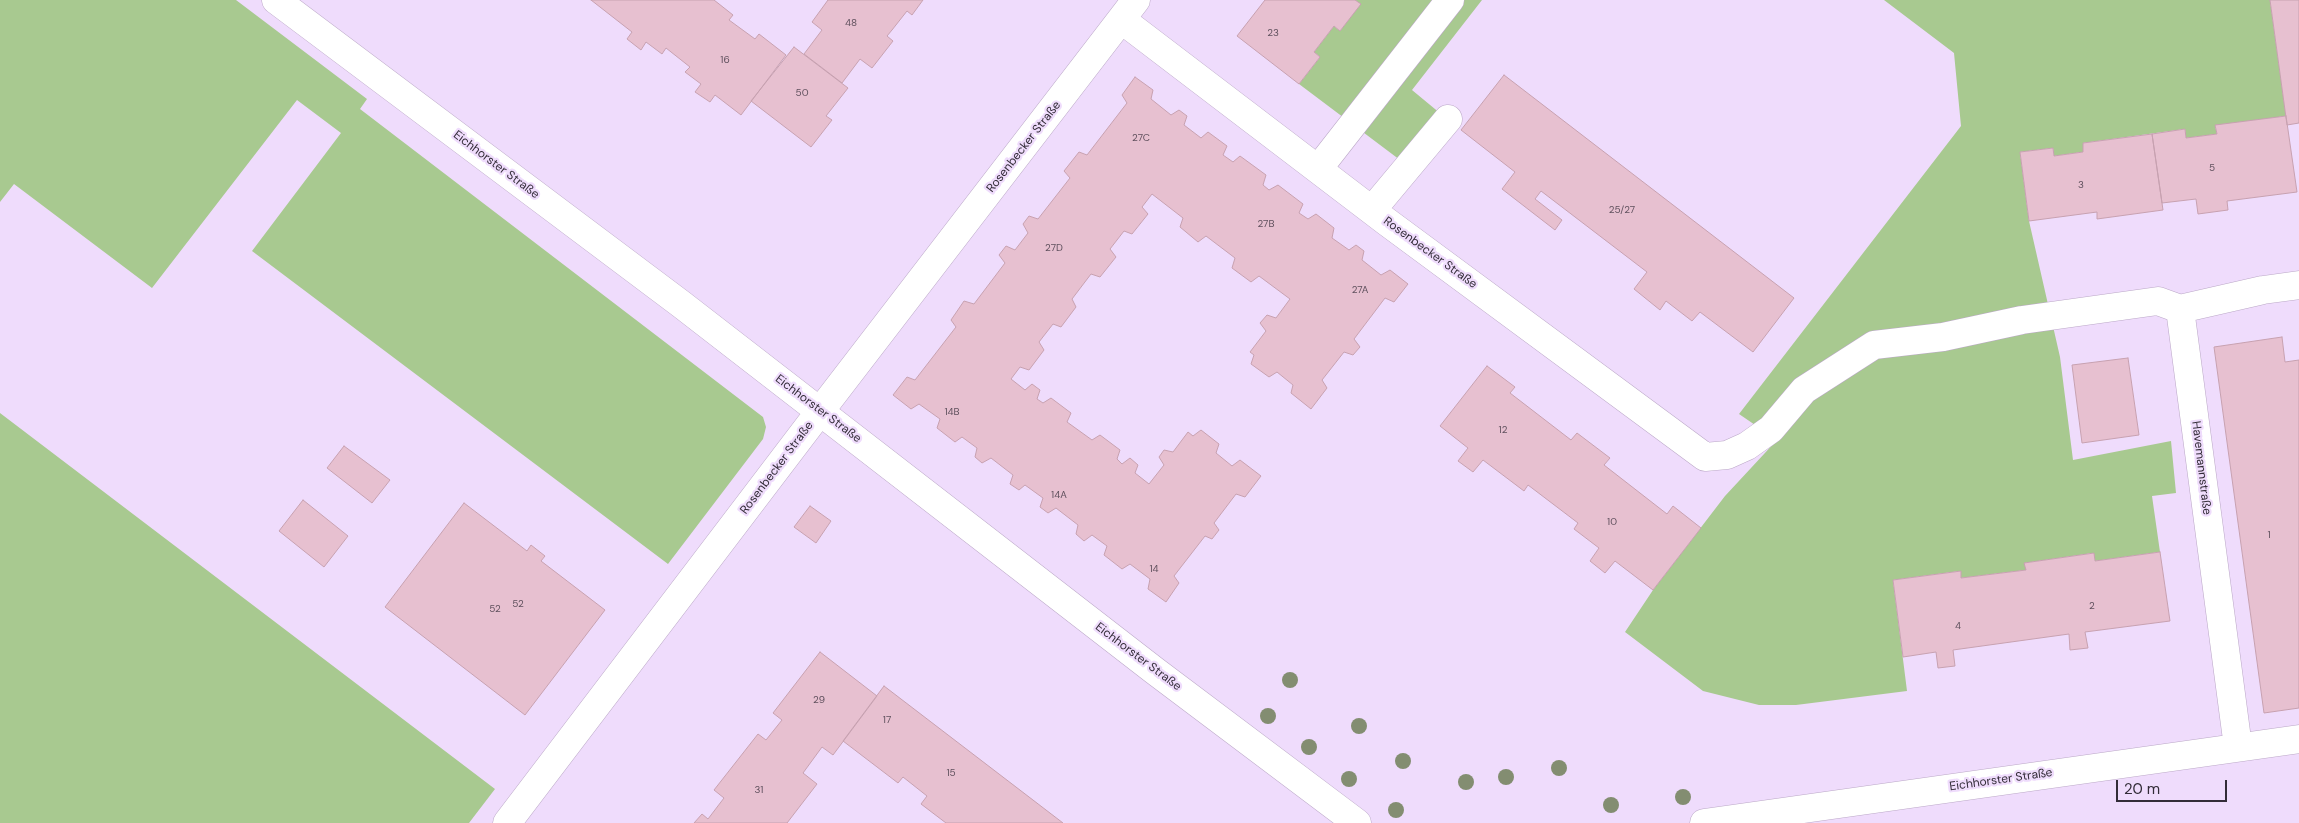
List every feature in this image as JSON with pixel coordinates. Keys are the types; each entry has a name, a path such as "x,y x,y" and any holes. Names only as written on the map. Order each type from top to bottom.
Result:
{"street":[{"name":"Eichhorster Straße","path":"276,0 820,410 1155,671 1358,823"},
{"path":"1318,169 1450,0"},
{"name":"Rosenbecker Straße","path":"507,823 820,410 1129,10 1318,169 1706,458 1727,455 1747,446 1771,429 1804,390 1874,345 1943,337 2022,320 2158,300 2180,309"},
{"path":"1372,210 1448,119"},
{"path":"2180,309 2263,290 2299,285"},
{"name":"Havemannstraße","path":"2180,309 2238,747"},
{"name":"Eichhorster Straße","path":"1704,823 2299,739"}],"green space":[{"path":"0,0 236,0 367,99 360,109 763,417 766,427 763,439 668,564 252,251 341,133 297,100 152,288 14,184 0,202"},
{"path":"1355,0 1482,0 1412,90 1441,114 1404,163 1299,84 1320,57 1314,52 1334,26 1340,31 1360,4"},
{"path":"1884,0 2270,0 2286,116 2215,126 2217,134 2186,138 2185,129 2083,143 2083,152 2054,156 2053,148 2020,152 2029,221 2060,357 2073,460 2171,441 2176,493 2152,496 2160,552 2095,561 2093,553 2025,563 2026,570 1961,578 1960,571 1893,580 1907,691 1796,705 1759,705 1703,691 1625,632 1653,590 1725,496 1777,440 1739,414 1961,126 1954,53"},
{"path":"0,413 495,789 469,823 0,823"}],"building":[{"path":"591,0 714,0 733,15 729,20 755,39 759,34 786,55 741,115 715,95 710,102 695,92 701,84 685,72 690,67 666,48 662,54 646,42 641,50 627,39 632,32"},
{"path":"828,0 923,0 912,15 907,11 887,36 893,41 872,68 860,59 842,83 804,54 822,30 812,22"},
{"path":"1265,0 1355,0 1361,4 1340,31 1334,26 1314,52 1320,57 1299,84 1237,36"},
{"path":"2270,0 2299,0 2299,123 2287,125"},
{"path":"794,47 848,88 826,116 832,120 811,147 751,101"},
{"path":"1504,75 1794,298 1753,352 1700,312 1692,321 1666,301 1660,310 1634,289 1647,272 1541,191 1535,199 1562,220 1555,230 1502,189 1515,172 1461,130"},
{"path":"1135,77 1153,90 1151,99 1171,115 1179,110 1187,116 1184,125 1201,138 1208,132 1227,146 1223,155 1233,162 1240,156 1266,175 1263,185 1269,190 1278,185 1303,204 1299,213 1308,219 1316,214 1334,228 1332,238 1349,250 1356,245 1364,251 1362,260 1381,275 1390,270 1408,284 1394,302 1385,298 1354,339 1360,347 1353,355 1344,352 1322,380 1327,388 1311,409 1291,393 1293,385 1277,372 1269,377 1251,364 1254,355 1250,352 1266,331 1260,323 1267,315 1276,318 1290,299 1259,276 1251,282 1232,268 1235,258 1206,236 1198,242 1180,227 1183,218 1152,194 1142,207 1148,214 1132,234 1124,231 1110,249 1116,257 1100,277 1091,274 1072,299 1076,307 1061,327 1053,324 1039,342 1044,350 1029,370 1020,367 1011,379 1025,390 1032,384 1040,390 1037,399 1043,403 1051,398 1071,413 1067,422 1092,440 1100,435 1120,450 1117,459 1122,464 1130,458 1138,465 1135,473 1149,484 1164,465 1159,457 1164,450 1173,452 1188,432 1193,436 1201,430 1219,444 1216,453 1232,466 1240,460 1261,476 1245,497 1236,494 1214,523 1219,530 1212,539 1205,536 1174,576 1179,583 1166,602 1148,589 1150,579 1130,564 1122,569 1104,555 1107,546 1092,535 1084,541 1076,534 1078,525 1056,508 1048,513 1040,507 1043,498 1025,485 1019,490 1010,484 1013,475 991,458 982,463 975,457 977,448 962,437 955,442 937,428 940,419 919,404 911,409 893,395 907,377 915,380 956,327 951,320 964,301 974,304 1005,263 999,255 1006,246 1015,250 1028,233 1023,224 1029,216 1038,219 1070,178 1064,171 1079,152 1087,155 1127,103 1122,95"},
{"path":"2286,116 2297,192 2227,201 2228,210 2198,214 2196,199 2162,203 2152,134 2185,129 2186,138 2217,134 2215,125"},
{"path":"2152,134 2163,210 2097,219 2097,212 2029,221 2020,152 2053,148 2054,156 2083,152 2083,143"},
{"path":"2282,337 2285,362 2299,360 2299,708 2264,713 2214,347"},
{"path":"2128,358 2139,435 2082,443 2072,365"},
{"path":"1487,366 1515,387 1510,393 1571,440 1577,433 1610,458 1604,465 1667,514 1673,506 1701,528 1653,590 1615,561 1605,573 1590,561 1599,548 1574,529 1578,523 1528,485 1524,491 1483,460 1473,472 1458,461 1468,448 1440,426"},
{"path":"344,446 390,480 372,503 327,468"},
{"path":"303,500 348,536 324,567 279,531"},
{"path":"464,503 527,551 531,545 545,556 541,561 605,610 525,715 385,607"},
{"path":"810,506 831,521 816,543 794,527"},
{"path":"2160,552 2170,621 2085,632 2088,648 2070,650 2069,634 1953,650 1955,666 1938,668 1936,652 1903,657 1893,580 1961,571 1961,578 2026,570 2024,563 2094,553 2095,561"},
{"path":"820,652 877,696 833,755 822,747 803,773 817,784 787,823 694,823 702,814 708,819 724,798 714,790 758,734 766,740 782,720 773,713"},
{"path":"884,686 1063,823 946,823 921,804 927,796 903,777 898,783 843,741"}]}
